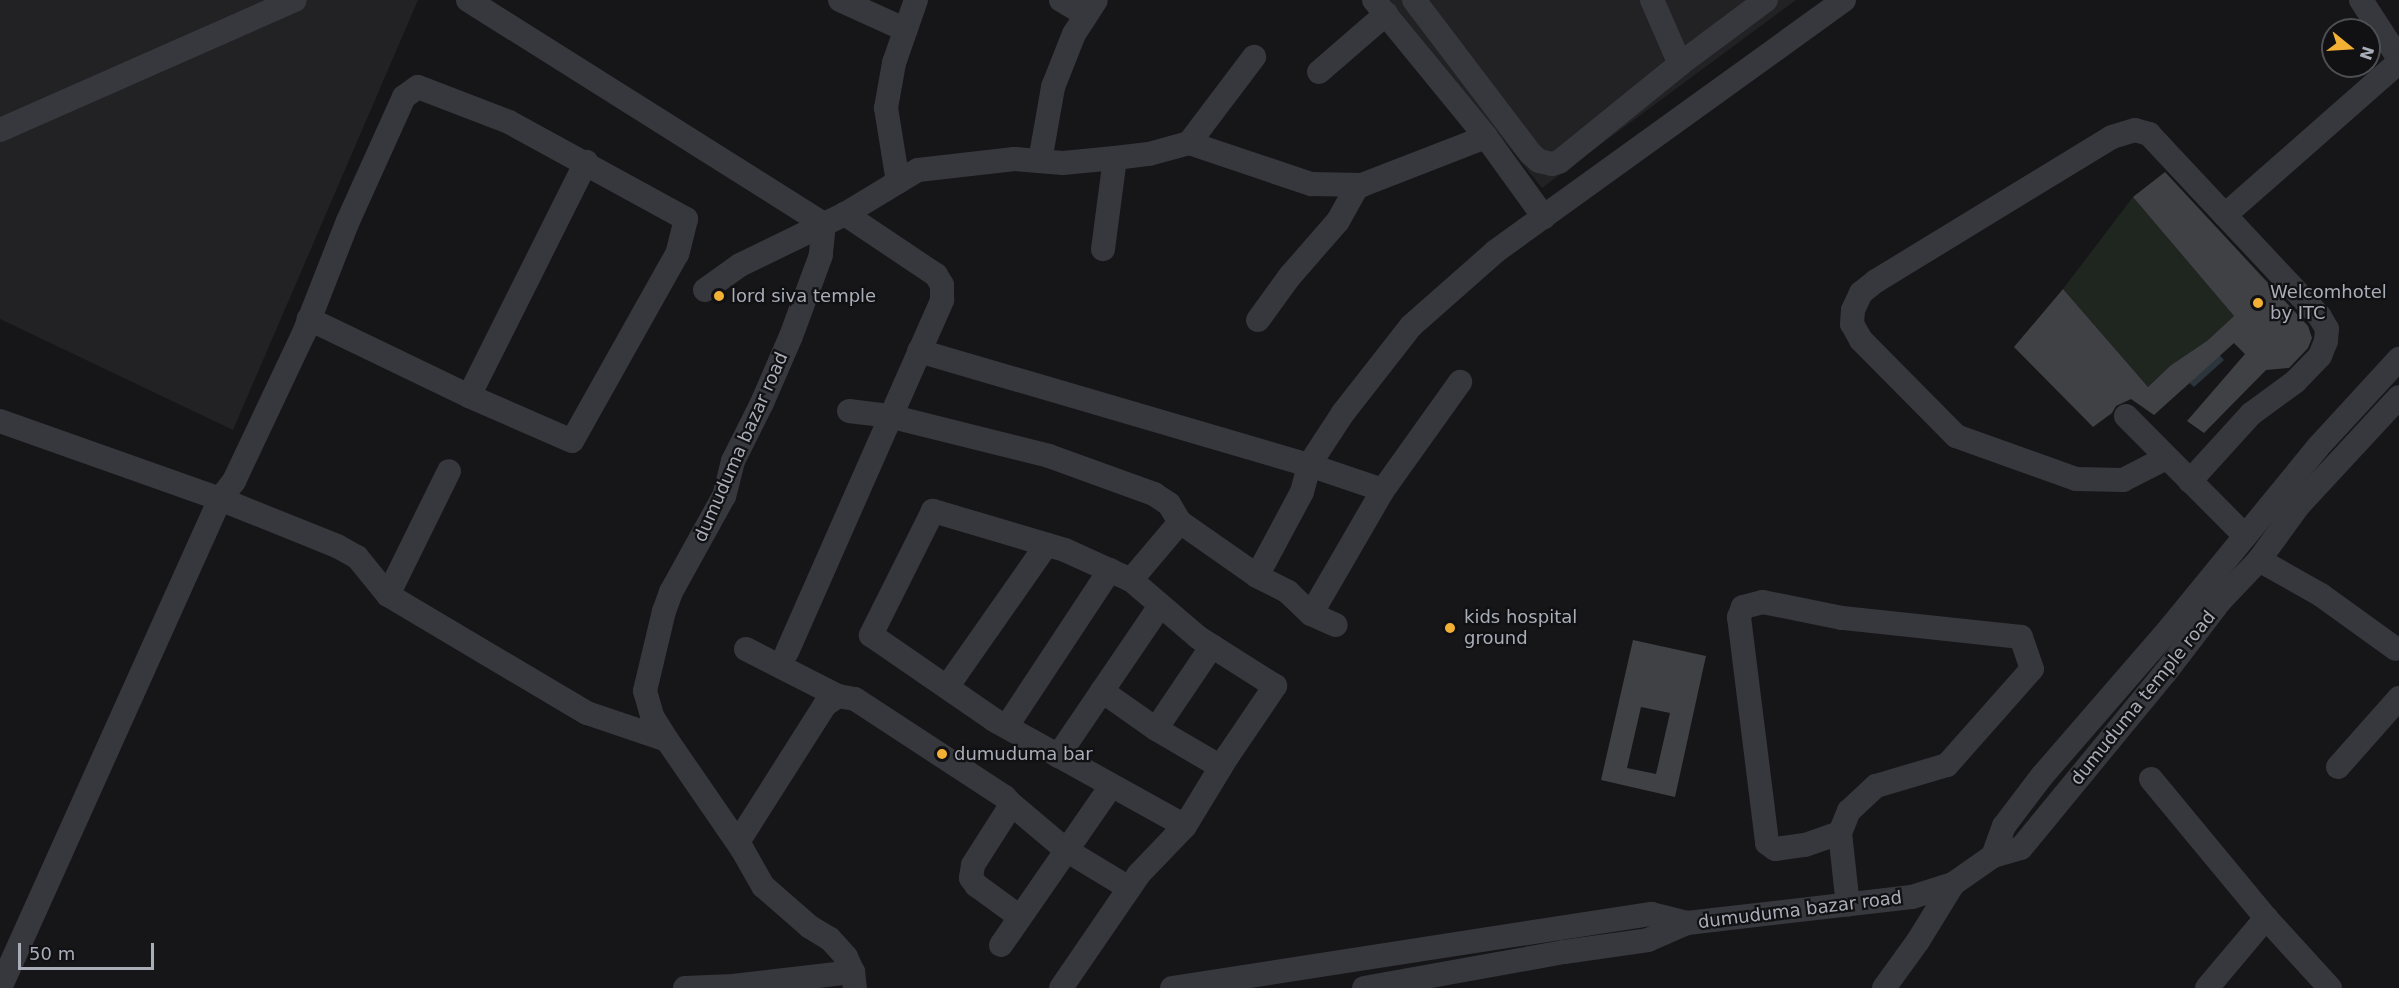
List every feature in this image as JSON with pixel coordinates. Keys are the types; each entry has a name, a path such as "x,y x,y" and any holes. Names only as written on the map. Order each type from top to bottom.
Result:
{"street":[{"path":"0,130 296,0"},
{"path":"468,0 834,219 936,275 942,285 942,300 787,652"},
{"path":"840,0 906,30"},
{"path":"898,182 886,108 894,63 916,0"},
{"path":"1040,161 1053,87 1074,34 1091,8 1061,0"},
{"path":"1414,0 1531,154 1546,164 1559,162 1680,64 1766,0"},
{"path":"1653,0 1680,64"},
{"path":"1257,576 1302,492 1309,465 1343,413 1411,326 1496,251 1844,0"},
{"path":"2225,215 2399,60 2361,0"},
{"path":"1319,72 1380,7 1486,137 1544,217"},
{"path":"1189,143 1254,57"},
{"path":"0,988 220,499 234,481 309,320 348,221 404,97 418,87 509,122 586,162 686,219 677,254 572,441 469,396 309,320"},
{"path":"2166,458 2123,480 2076,479 1956,436 1861,340 1852,324 1853,309 1861,293 1876,281 2122,133 2135,130 2149,134 2320,317 2327,329 2326,341 2320,356 2296,381 2251,414 2190,481"},
{"path":"705,290 740,265 834,219 918,170 1014,159 1064,164 1149,154 1189,143 1311,184 1358,185 1486,137"},
{"path":"1103,249 1115,158"},
{"path":"469,396 586,162"},
{"path":"1258,320 1290,276 1338,221 1358,185"},
{"name":"dumuduma bazar road","path":"834,219 791,336 762,403 733,461 724,496 671,592 664,611 645,691 652,716 738,842 763,886 810,927 830,939 846,957 854,980"},
{"path":"919,351 1309,465 1383,490"},
{"path":"1993,856 2004,826 2042,776 2318,447 2399,359"},
{"path":"1311,614 1383,490 1460,382"},
{"name":"dumuduma temple road","path":"1884,988 1918,941 1953,884 1993,856 2021,848 2165,673 2220,601 2259,560 2299,505 2399,397"},
{"path":"849,411 889,416 1049,456 1143,490 1169,504 1180,522 1257,576 1288,592 1311,614 1336,625"},
{"path":"2126,416 2245,536"},
{"path":"0,421 220,499 337,546 357,557 388,595 587,713 667,740"},
{"path":"388,595 449,471"},
{"path":"1061,988 1138,874 1185,826 1275,686 1212,646 1121,575 1065,549 933,511 871,635 1007,726 1185,826"},
{"path":"1007,726 1121,575 1180,522"},
{"path":"947,687 1047,544"},
{"path":"2259,560 2321,595 2396,649"},
{"path":"1840,833 1805,845 1775,849 1767,843 1739,617 1743,607 1763,603 1842,618 2021,637 2032,669 1947,765 1876,786 1849,811 1840,833 1848,905"},
{"path":"1058,756 1160,606"},
{"path":"1156,729 1212,646"},
{"path":"746,649 838,696 855,699 1005,797 1008,802 1066,850 1129,888"},
{"path":"1102,691 1156,729 1221,767"},
{"path":"738,842 825,705 838,696"},
{"path":"2338,767 2399,698"},
{"path":"2151,779 2266,918 2330,988"},
{"path":"1001,945 1111,786"},
{"path":"1008,802 1008,810 973,865 971,878 976,885 1020,917"},
{"name":"dumuduma bazar road","path":"1364,988 1564,952 1648,940 1687,923 1912,897 1953,884"},
{"path":"1172,988 1652,914 1687,923"},
{"path":"2207,988 2266,918"},
{"path":"685,988 854,980"}],"shaded area":[{"path":"0,0 418,0 233,430 0,319"},
{"path":"1390,0 1796,0 1542,188"},
{"path":"2133,197 2234,316 2207,341 2170,366 2148,387 2063,289"},
{"path":"2207,341 2224,360 2194,387 2170,366"}],"building":[{"name":"Welcomhotel by ITC","path":"2165,172 2308,326 2312,338 2308,348 2289,368 2266,370 2204,433 2187,421 2245,354 2234,343 2154,415 2131,399 2116,406 2112,413 2093,427 2014,347 2063,289 2148,387 2170,366 2207,341 2234,316 2133,197"},
{"path":"1633,640 1706,656 1675,797 1601,780","holes":["1641,707 1670,713 1656,774 1627,768"]}],"place":[{"name":"lord siva temple","path":"719,296"},
{"name":"Welcomhotel by ITC","path":"2258,303"},
{"name":"kids hospital ground","path":"1450,628"},
{"name":"dumuduma bar","path":"942,754"}]}
